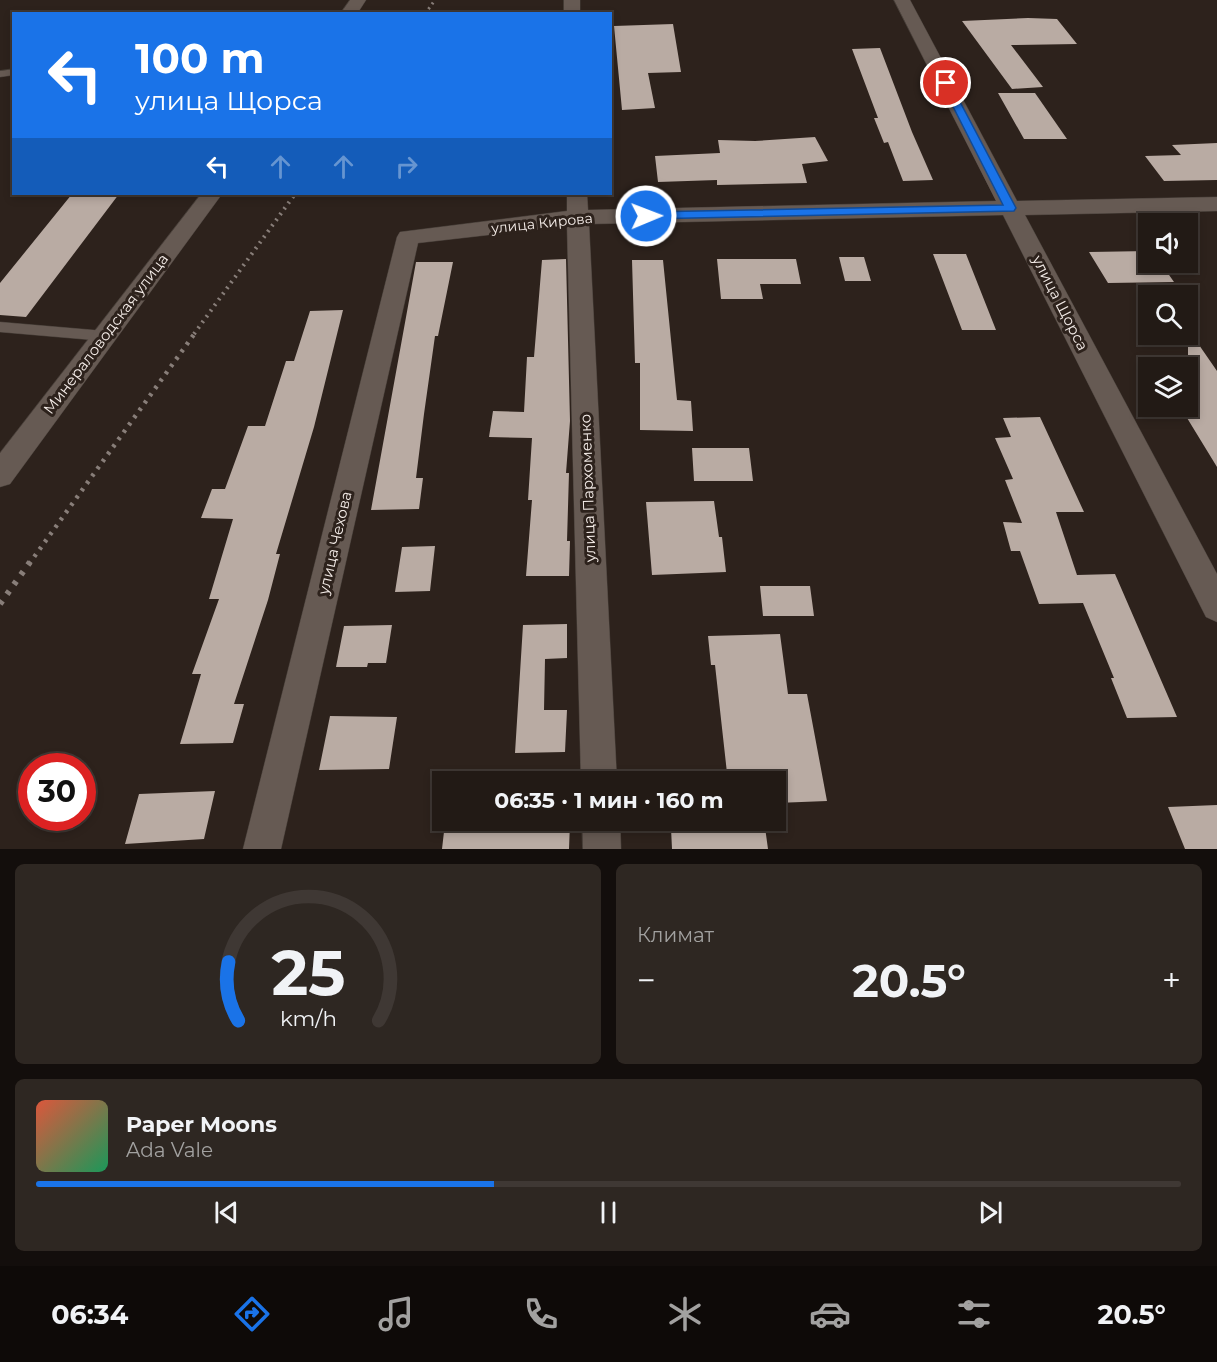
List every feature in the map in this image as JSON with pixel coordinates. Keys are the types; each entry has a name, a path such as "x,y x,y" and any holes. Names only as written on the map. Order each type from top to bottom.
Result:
{"street":[{"name":"улица Щорса","path":"902,0 1217,606"},
{"name":"Минераловодская улица","path":"0,475 9,447 105,336 211,195"},
{"name":"улица Кирова","path":"408,237 578,205 1011,208 1217,204"},
{"name":"улица Пархоменко","path":"578,205 599,771"},
{"name":"улица Чехова","path":"262,849 408,237"},
{"path":"601,831 602,849"}],"lane":[{"path":"0,327 105,336"}],"building":[{"path":"1057,19 1077,44 1011,45 1043,87 1012,89 962,21"},
{"path":"673,24 681,72 648,73 655,108 622,110 614,26"},
{"path":"880,48 933,180 903,181 888,142 884,143 874,118 878,118 852,49"},
{"path":"998,93 1035,93 1067,139 1024,139"},
{"path":"815,137 828,161 802,164 807,183 717,185 717,180 658,182 655,156 720,153 718,140 755,141"},
{"path":"1217,143 1217,180 1164,181 1145,156 1181,155 1172,145"},
{"path":"71,195 118,195 26,317 0,315 0,283"},
{"path":"1138,251 1138,273 1168,273 1174,282 1108,283 1089,252"},
{"path":"933,254 966,254 996,330 962,330"},
{"path":"839,257 864,257 871,281 845,281"},
{"path":"566,259 570,421 566,473 569,473 567,541 570,541 569,576 526,576 532,500 528,500 532,438 489,437 493,411 524,412 527,357 534,357 542,260"},
{"path":"717,259 796,259 801,284 760,284 763,299 721,299"},
{"path":"632,260 663,260 677,400 691,401 693,431 640,430 640,363 635,363"},
{"path":"416,262 453,262 438,336 435,336 424,414 416,478 423,478 419,509 371,510"},
{"path":"343,310 314,427 276,554 280,554 268,600 234,704 244,704 233,743 180,744 201,674 192,674 219,599 209,599 233,519 201,518 212,489 225,489 248,426 265,426 286,361 294,361 310,311"},
{"path":"1198,343 1217,371 1217,467 1186,417 1198,417 1198,357 1188,357 1188,345"},
{"path":"1040,417 1084,512 1056,512 1077,575 1115,574 1177,717 1127,718 1111,678 1114,678 1083,603 1039,604 1020,551 1011,551 1003,522 1022,523 1005,480 1013,479 995,438 1011,437 1003,418"},
{"path":"692,448 749,448 753,481 694,481"},
{"path":"714,501 719,537 722,537 726,572 652,575 646,502"},
{"path":"435,546 430,591 395,592 402,547"},
{"path":"760,586 810,586 814,616 763,616"},
{"path":"567,624 567,658 545,659 544,710 567,710 565,752 515,753 523,625"},
{"path":"392,625 386,663 368,663 367,667 336,667 344,626"},
{"path":"780,634 788,694 807,694 827,801 786,803 786,771 727,771 715,665 711,665 708,636"},
{"path":"330,716 397,717 389,769 319,770"},
{"path":"215,791 204,839 125,844 139,794"},
{"path":"1217,805 1217,849 1185,849 1168,807"},
{"path":"444,831 570,831 569,849 442,849"},
{"path":"671,831 766,831 768,849 672,849"}],"railway":[{"path":"426,12 435,0"},
{"path":"194,334 294,195"},
{"path":"29,564 195,333"},
{"path":"0,604 30,562"}],"route":[{"path":"646,216 1011,208 946,83"}]}
